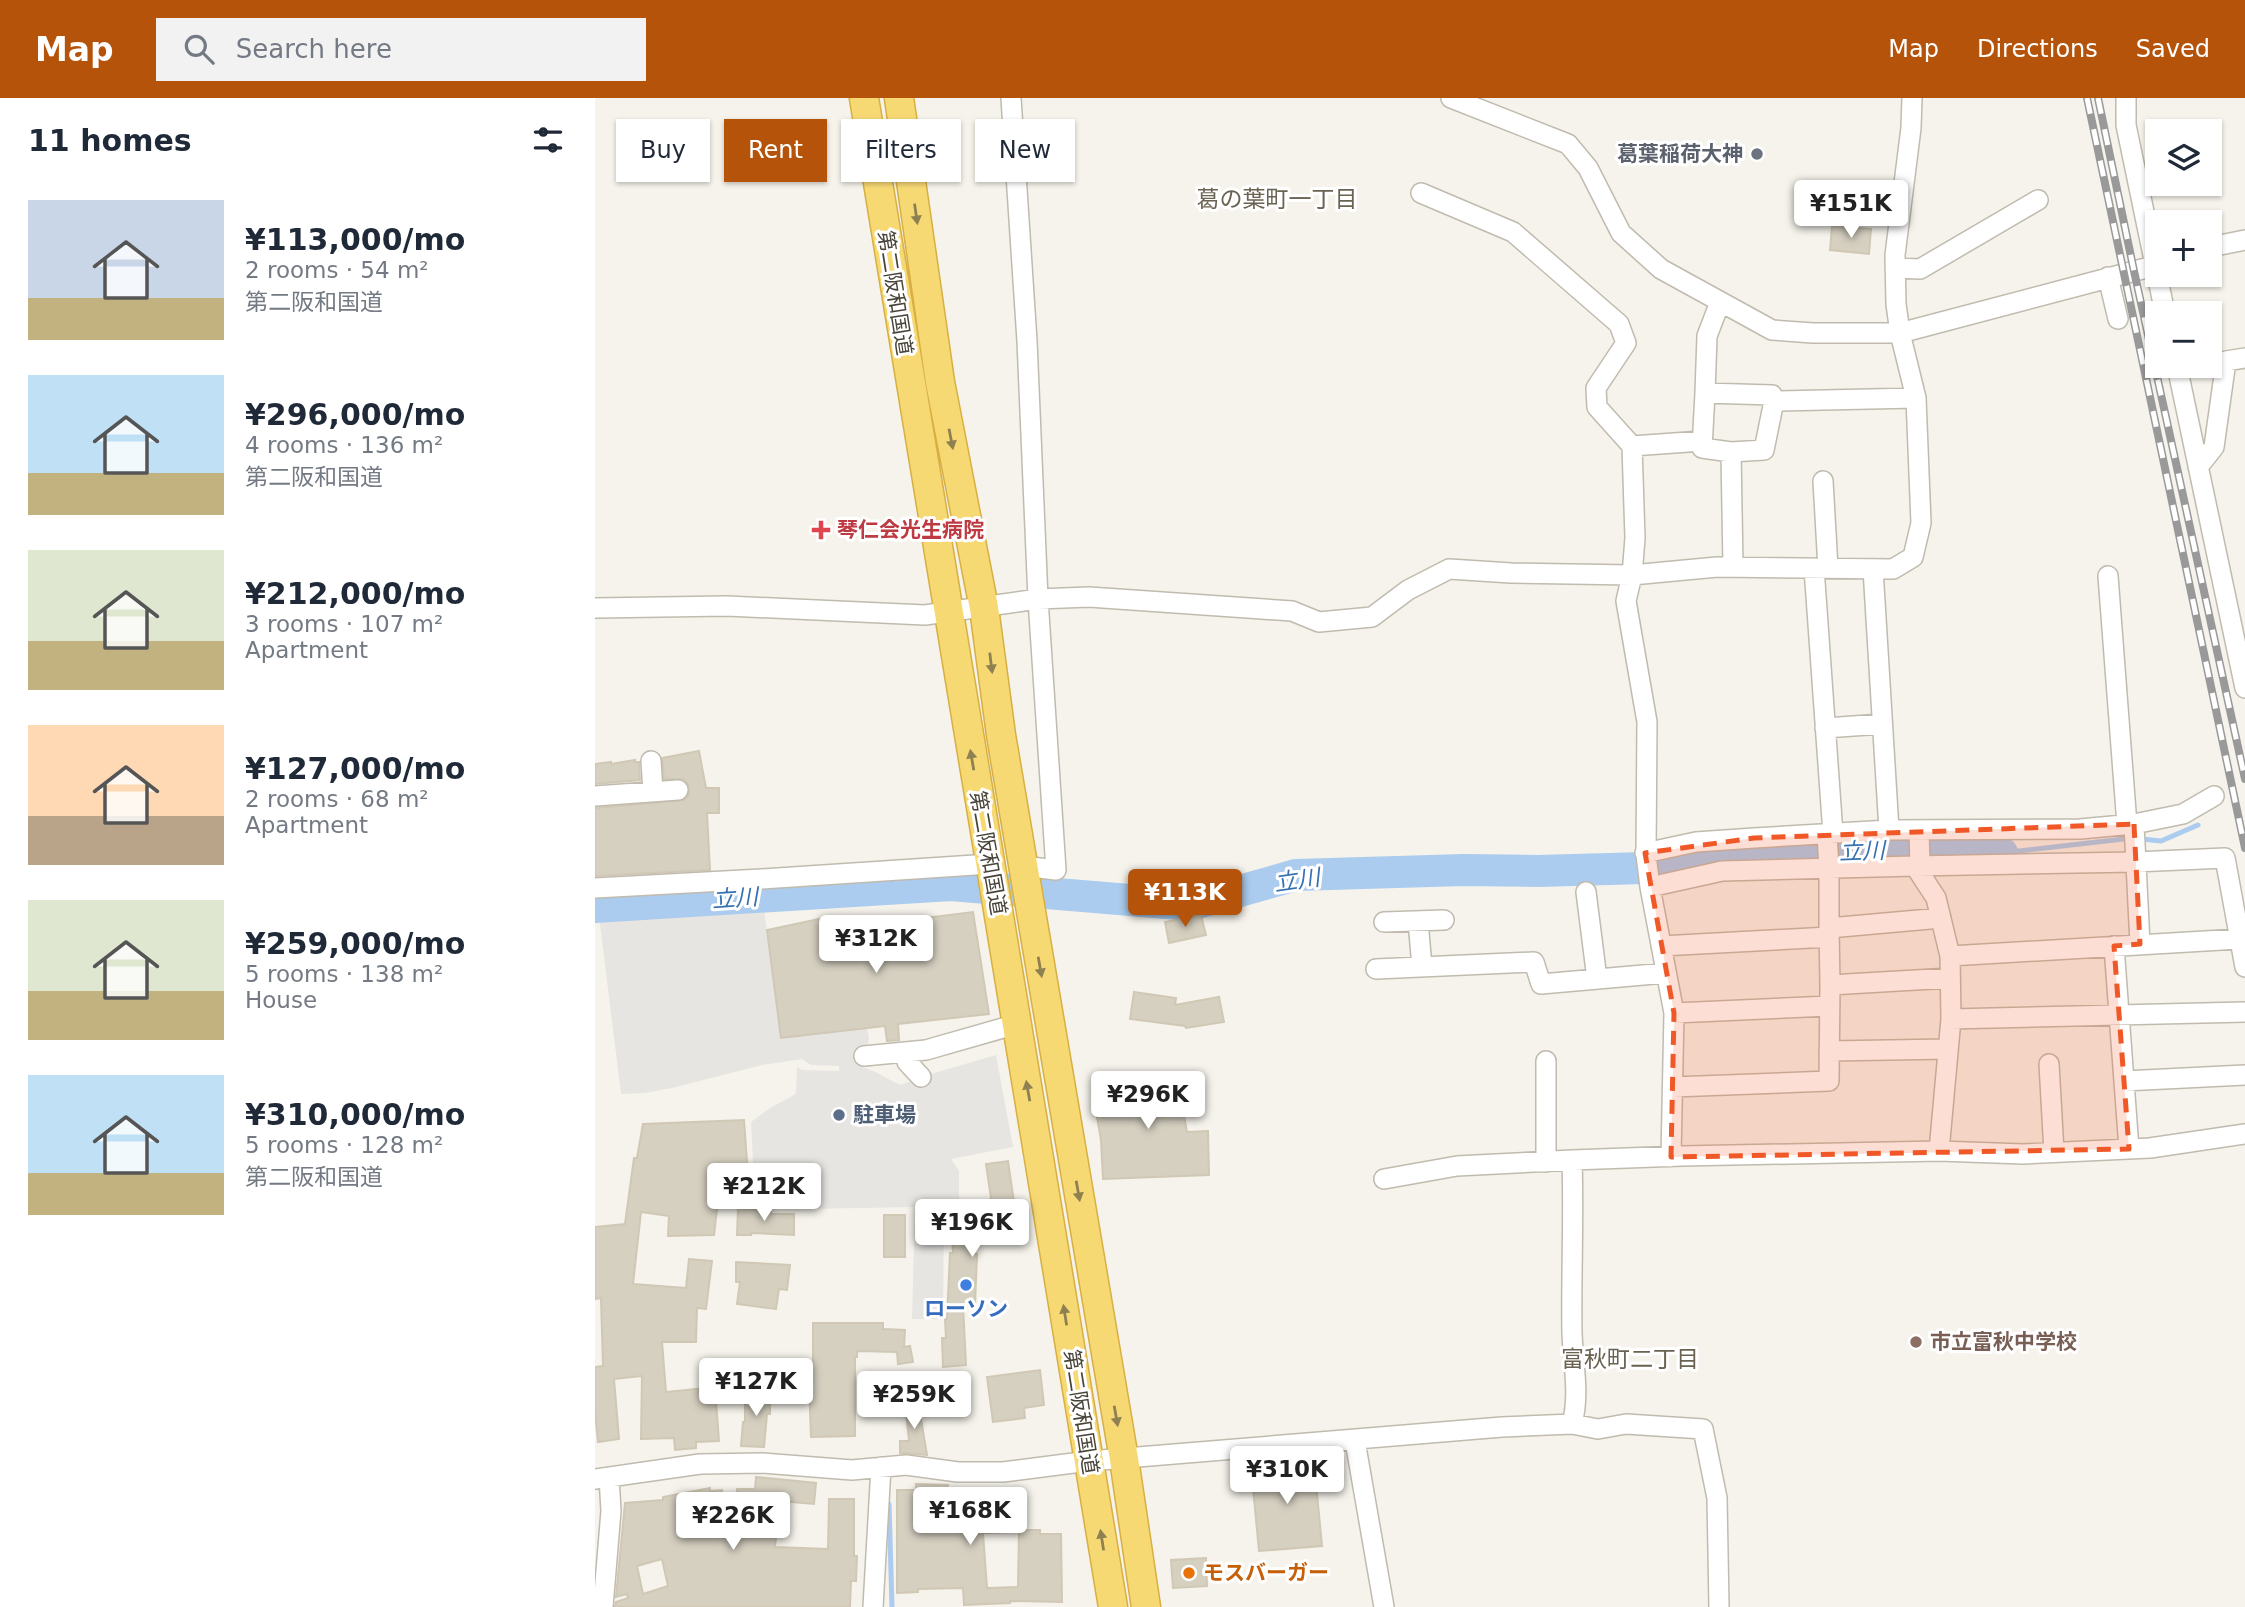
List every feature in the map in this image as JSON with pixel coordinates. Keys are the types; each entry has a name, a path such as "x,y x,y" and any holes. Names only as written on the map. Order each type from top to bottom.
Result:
{"highway":[{"name":"第二阪和国道","path":"864,98 1113,1607"},
{"name":"第二阪和国道","path":"899,98 940,382 984,608 1001,735 1146,1607"}],"street":[{"path":"1011,98 1027,341 1038,599 1056,870 1026,882"},
{"path":"1451,98 1568,144 1588,168 1621,233 1661,269 1772,330 1900,333 2145,268"},
{"path":"595,608 727,606 925,615 1038,599 1089,597 1292,611 1319,622 1372,617 1408,590 1449,569 1632,575 1733,567 1893,569 1913,557 1921,523 1916,398 1900,333 1895,268 1912,98"},
{"path":"2126,98 2126,125 2145,212"},
{"path":"1421,194 1513,232 1619,324 1626,343 1596,388 1597,407 1632,446 1635,538 1632,575 1626,601 1647,722 1646,854 1649,883 1674,1013 1671,1157"},
{"path":"1895,268 1920,269 2038,200"},
{"path":"2222,245 2245,240"},
{"path":"2108,277 2118,319"},
{"path":"1705,393 1772,395 1774,401 1764,450 1731,452 1702,448 1707,336 1720,302"},
{"path":"2198,467 2214,447 2226,361 2245,358"},
{"path":"2179,378 2245,688"},
{"path":"1774,401 1916,398"},
{"path":"1632,446 1703,441"},
{"path":"1731,452 1733,567"},
{"path":"1674,1087 1829,1081 1829,835 1821,568 1823,481"},
{"path":"1873,569 1889,831"},
{"path":"2108,576 2135,856 2140,944"},
{"path":"1825,728 1882,724"},
{"path":"651,761 653,792"},
{"path":"595,796 678,790"},
{"path":"1646,854 1696,842 1889,831 1919,833 2131,825 2183,814 2214,796"},
{"path":"1919,833 1918,863 1935,898 1950,956 1951,1019 1939,1152"},
{"path":"1649,883 1722,871 1829,864 2135,856 2225,858 2245,967"},
{"path":"595,888 761,880 993,880"},
{"path":"1586,892 1597,979"},
{"path":"1661,946 1829,932 1941,918"},
{"path":"1384,922 1444,920"},
{"path":"1418,921 1422,968"},
{"path":"1950,956 2239,939"},
{"path":"2114,946 2129,1149"},
{"path":"1376,970 1534,962 1541,984 1667,973"},
{"path":"1830,985 1950,978"},
{"path":"1674,1013 1830,1006"},
{"path":"1951,1019 2245,1012"},
{"path":"864,1056 926,1050 1017,1024"},
{"path":"1829,1051 1948,1049"},
{"path":"906,1053 907,1062 921,1077"},
{"path":"1546,1062 1546,1161"},
{"path":"2049,1064 2054,1152"},
{"path":"2124,1082 2245,1075"},
{"path":"1384,1179 1457,1166 1546,1161 1939,1152 2023,1154 2129,1149 2245,1134"},
{"path":"1571,1160 1572,1334 1577,1407 1573,1424"},
{"path":"603,1607 611,1511 602,1478 701,1464 762,1463 852,1470 906,1465 958,1472 1003,1472 1089,1461 1502,1427 1573,1424 1598,1429 1626,1424 1703,1429 1717,1498 1719,1607"},
{"path":"1355,1441 1384,1607"},
{"path":"873,1607 881,1467"}],"highlighted area":[{"path":"2134,824 2140,944 2114,946 2129,1149 1671,1157 1674,1013 1645,853 1754,838"}],"shaded area":[{"name":"駐車場","path":"764,909 781,1038 867,1028 869,1039 862,1067 900,1085 996,1055 1013,1147 951,1159 959,1171 959,1207 944,1207 943,1319 912,1319 915,1207 804,1209 755,1201 751,1122 796,1094 797,1067 802,1070 839,1071 839,1066 811,1065 802,1059 762,1065 672,1088 621,1094 599,916"}],"building":[{"path":"1832,226 1871,229 1869,254 1830,250"},
{"path":"699,751 706,788 719,788 719,813 707,813 710,870 595,876 595,808 684,800 689,795 688,784 683,779 664,779 662,758"},
{"path":"635,760 639,762 640,780 595,784 595,764"},
{"path":"973,912 989,1014 898,1024 899,1040 887,1041 885,1026 781,1038 767,930 824,918 827,930"},
{"path":"1201,915 1206,935 1169,943 1165,922"},
{"path":"1134,992 1176,998 1175,1005 1219,997 1224,1022 1186,1028 1130,1019"},
{"path":"1176,1073 1187,1132 1208,1131 1209,1175 1103,1179 1101,1140 1092,1088"},
{"path":"744,1120 748,1176 746,1194 719,1192 714,1235 668,1236 669,1216 641,1212 633,1284 686,1288 689,1259 712,1261 706,1309 697,1308 696,1342 662,1342 666,1392 715,1387 719,1441 696,1442 696,1448 675,1450 674,1438 641,1439 642,1376 614,1379 619,1439 598,1442 595,1367 603,1366 601,1298 595,1299 595,1227 625,1224 634,1158 637,1158 643,1124"},
{"path":"1008,1161 1017,1223 972,1229 973,1254 977,1254 975,1306 963,1305 966,1365 943,1367 942,1338 946,1338 950,1253 953,1253 951,1214 993,1212 986,1164"},
{"path":"738,1208 771,1214 794,1214 794,1235 737,1235"},
{"path":"884,1215 905,1215 905,1257 884,1257"},
{"path":"736,1262 790,1265 787,1290 779,1289 776,1309 737,1304 740,1282 736,1282"},
{"path":"813,1323 883,1323 883,1329 905,1330 904,1347 910,1346 913,1362 898,1364 897,1352 857,1351 855,1436 811,1437 809,1383 813,1383"},
{"path":"1040,1370 1044,1405 1024,1408 1025,1418 993,1422 987,1377"},
{"path":"912,1379 914,1394 898,1396 896,1381"},
{"path":"745,1390 770,1390 770,1414 767,1414 764,1447 741,1446 745,1422"},
{"path":"918,1401 927,1455 900,1453 900,1441 909,1441 905,1402"},
{"path":"1314,1462 1322,1546 1259,1551 1251,1467"},
{"path":"756,1477 816,1483 814,1504 780,1501 775,1547 828,1549 829,1499 854,1499 854,1556 857,1556 856,1581 851,1581 850,1607 615,1607 616,1602 628,1598 627,1594 616,1597 625,1503 663,1500 663,1497 710,1488 710,1491 722,1490 724,1510 735,1510 737,1489 755,1489","holes":["662,1559 668,1586 643,1594 637,1566"]},
{"path":"916,1484 948,1485 947,1495 1016,1492 1016,1532 983,1533 987,1588 1018,1587 1019,1530 1040,1530 1040,1534 1061,1534 1062,1602 1010,1601 964,1605 963,1588 918,1589 918,1592 897,1593 897,1490 916,1490"},
{"name":"モスバーガー","path":"1206,1558 1207,1586 1173,1588 1171,1560"}],"waterway":[{"path":"2002,853 2132,838 2161,841 2198,825"},
{"name":"立川","path":"595,907 951,885 1190,905 1296,875 1645,868 1694,858 1892,850 2002,853"},
{"path":"889,1504 892,1607"}],"railway":[{"path":"2087,98 2245,848"},
{"path":"2098,98 2245,779"}],"place":[{"name":"葛葉稲荷大神","path":"1757,154"},
{"name":"琴仁会光生病院","path":"821,530"},
{"name":"駐車場","path":"839,1115"},
{"name":"ローソン","path":"966,1285"},
{"name":"市立富秋中学校","path":"1916,1342"},
{"name":"モスバーガー","path":"1189,1573"}],"district":[{"name":"葛の葉町一丁目","path":"1277,199"},
{"name":"富秋町二丁目","path":"1630,1359"}]}
